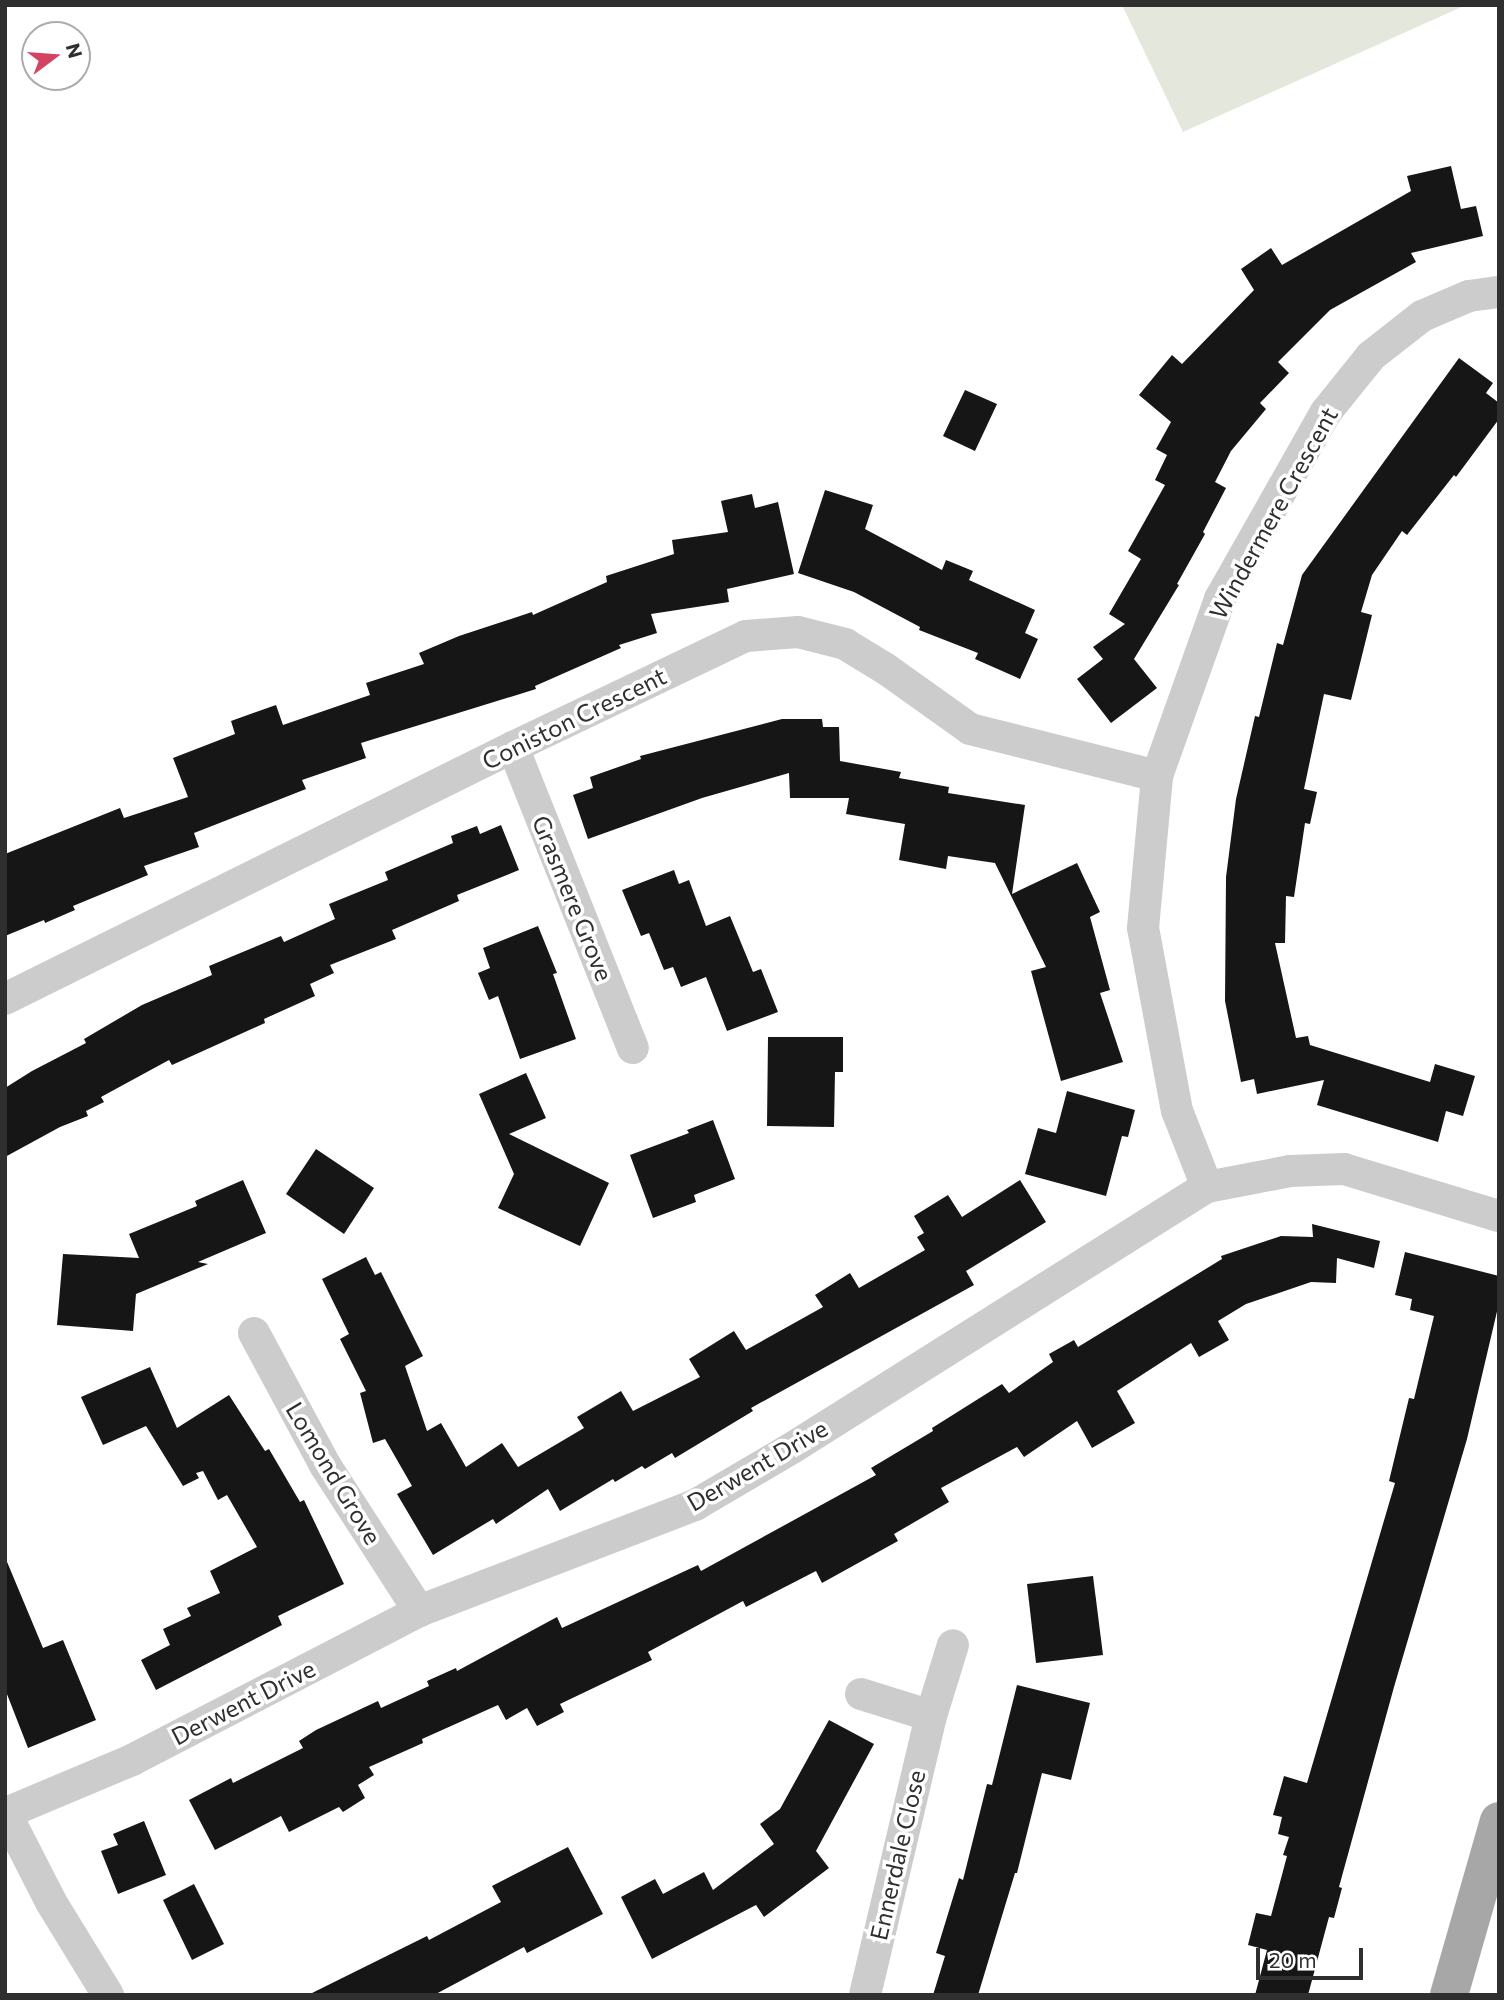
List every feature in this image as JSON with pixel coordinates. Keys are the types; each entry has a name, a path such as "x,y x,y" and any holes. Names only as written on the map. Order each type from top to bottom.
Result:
{"main road":[{"path":"1449,1995 1496,1836"}],"street":[{"name":"Windermere Crescent","path":"1207,1187 1177,1111 1143,928 1157,776 1220,599 1326,412 1371,356 1422,316 1469,296 1499,292"},
{"name":"Coniston Crescent","path":"5,999 513,747 746,636 798,632 845,644 886,669 970,729 1157,776"},
{"name":"Grasmere Grove","path":"513,747 633,1048"},
{"name":"Derwent Drive","path":"6,1813 132,1760 419,1611 695,1504 792,1448 1207,1187 1290,1171 1344,1169 1499,1216"},
{"name":"Lomond Grove","path":"254,1333 326,1465 419,1611"},
{"name":"Ennerdale Close","path":"865,1995 931,1716 953,1646"},
{"path":"861,1694 931,1716"},
{"path":"6,1813 51,1902 107,1995"}],"shaded area":[{"path":"1122,5 1466,5 1183,132"}],"building":[{"path":"1451,166 1461,209 1476,206 1483,236 1411,253 1416,262 1330,310 1278,362 1289,373 1260,403 1266,409 1231,451 1215,482 1226,488 1203,532 1205,534 1177,584 1179,585 1134,659 1157,688 1111,723 1077,679 1103,659 1093,647 1125,624 1109,614 1141,559 1128,551 1165,485 1155,480 1167,455 1156,449 1171,422 1139,395 1172,355 1182,364 1254,290 1241,269 1271,248 1282,265 1411,191 1407,176"},
{"path":"1459,358 1493,383 1486,393 1499,403 1499,419 1456,477 1454,475 1407,535 1402,531 1372,575 1361,612 1372,615 1351,700 1324,694 1304,789 1317,792 1310,824 1305,823 1294,897 1286,896 1285,943 1275,943 1296,1038 1308,1036 1310,1045 1430,1082 1435,1064 1475,1076 1463,1116 1446,1111 1438,1142 1317,1105 1324,1080 1257,1094 1254,1079 1241,1082 1225,1001 1226,877 1236,799 1255,716 1259,717 1277,643 1283,645 1302,575"},
{"path":"965,390 997,404 975,451 943,436"},
{"path":"825,490 873,505 865,529 942,570 946,560 973,571 969,580 1035,610 1025,633 1038,639 1020,679 975,659 978,653 919,630 920,627 854,592 798,573"},
{"path":"752,494 755,508 778,502 794,574 727,589 729,602 651,614 657,633 619,645 621,648 535,686 536,689 361,743 366,758 302,780 306,789 194,833 199,847 144,866 148,875 73,906 75,910 45,923 44,920 5,936 5,854 120,808 124,818 188,797 173,758 235,734 231,721 276,705 283,725 370,695 366,683 424,664 419,653 459,636 532,612 533,615 607,582 606,576 674,554 672,540 728,532 721,501"},
{"path":"782,719 822,719 823,727 839,727 840,761 901,772 899,778 949,787 948,793 1025,805 1012,894 1077,863 1100,912 1090,917 1110,990 1100,993 1123,1062 1061,1081 1031,971 1046,967 995,863 948,856 946,869 899,860 905,824 846,814 849,798 790,798 789,773 702,798 588,839 573,795 593,788 590,777 641,759 640,756"},
{"path":"501,825 519,870 457,895 459,901 392,930 396,939 330,965 334,973 310,984 315,996 264,1019 265,1023 172,1065 169,1060 101,1097 104,1102 86,1111 88,1116 60,1127 5,1157 5,1088 86,1043 84,1039 142,1005 212,975 209,966 281,936 284,942 335,919 329,904 388,880 385,872 453,843 451,836 477,826 480,834"},
{"path":"674,870 679,884 689,880 706,926 730,916 753,972 761,969 778,1012 727,1031 706,977 681,987 673,967 664,970 649,933 641,936 622,890"},
{"path":"538,926 557,973 553,974 576,1039 520,1059 498,996 489,1000 478,973 490,968 483,948"},
{"path":"768,1037 843,1037 843,1072 835,1072 834,1127 767,1126"},
{"path":"526,1073 546,1118 509,1134 609,1183 580,1246 498,1208 514,1174 479,1094"},
{"path":"1067,1091 1135,1110 1128,1137 1122,1136 1106,1196 1025,1174 1038,1128 1056,1133"},
{"path":"713,1120 735,1179 694,1195 696,1202 653,1218 630,1155 689,1133 687,1130"},
{"path":"316,1149 374,1188 344,1234 286,1194"},
{"path":"243,1180 266,1233 198,1262 208,1264 136,1294 133,1331 57,1325 63,1254 139,1258 129,1234 197,1206 195,1201"},
{"path":"1020,1180 1046,1222 966,1271 974,1285 751,1408 753,1411 675,1458 672,1453 645,1469 642,1466 615,1482 613,1479 560,1511 548,1489 496,1524 493,1519 433,1555 397,1494 412,1486 385,1439 373,1443 360,1393 366,1391 340,1339 349,1334 322,1279 366,1257 375,1275 381,1272 423,1356 405,1366 427,1431 441,1423 466,1467 502,1443 518,1467 584,1428 577,1417 621,1391 633,1411 700,1377 689,1359 734,1331 746,1350 823,1307 815,1295 850,1273 859,1288 925,1250 917,1237 924,1233 914,1216 948,1195 962,1217"},
{"path":"1312,1224 1380,1241 1374,1268 1337,1258 1336,1283 1311,1282 1246,1304 1218,1321 1229,1340 1199,1357 1191,1343 1117,1391 1135,1423 1092,1448 1077,1421 1024,1457 1017,1447 941,1488 949,1502 894,1534 898,1541 822,1583 816,1571 746,1607 743,1601 648,1652 652,1660 560,1704 564,1712 537,1726 527,1708 506,1720 498,1705 422,1739 423,1743 369,1767 374,1775 358,1785 365,1798 343,1812 339,1807 289,1832 281,1816 215,1850 189,1800 231,1778 233,1783 303,1748 299,1741 316,1730 378,1701 381,1708 429,1686 427,1681 456,1668 457,1671 557,1617 562,1628 698,1565 701,1571 876,1475 871,1468 933,1431 932,1428 1002,1384 1009,1393 1053,1362 1049,1354 1074,1340 1078,1347 1222,1259 1221,1256 1281,1236 1313,1237"},
{"path":"1405,1252 1499,1276 1499,1303 1467,1439 1394,1687 1339,1887 1342,1888 1334,1918 1329,1917 1308,1995 1255,1995 1267,1950 1248,1945 1256,1913 1271,1916 1287,1856 1283,1855 1289,1837 1278,1834 1282,1817 1273,1815 1284,1776 1307,1783 1395,1483 1389,1481 1409,1398 1414,1399 1434,1316 1410,1310 1412,1299 1395,1295"},
{"path":"150,1367 177,1428 229,1395 265,1451 269,1449 300,1502 304,1500 344,1584 278,1616 282,1625 156,1690 141,1660 170,1645 163,1629 191,1616 187,1608 220,1593 210,1571 257,1547 227,1495 218,1500 203,1471 196,1473 199,1478 183,1486 146,1426 103,1445 81,1397"},
{"path":"5,1557 43,1648 63,1640 96,1720 28,1748 5,1689"},
{"path":"1093,1576 1103,1655 1036,1663 1027,1584"},
{"path":"1017,1685 1090,1703 1071,1780 1042,1773 1017,1873 978,1995 933,1995 945,1956 936,1953 959,1878 963,1880 987,1784 992,1785"},
{"path":"829,1720 874,1744 816,1851 829,1868 764,1917 756,1905 652,1959 621,1897 655,1879 663,1894 704,1872 713,1890 774,1844 760,1824 780,1809"},
{"path":"144,1821 166,1875 118,1894 101,1851 118,1845 113,1834"},
{"path":"568,1847 603,1914 527,1953 524,1947 434,1995 308,1995 427,1936 429,1940 501,1902 492,1886"},
{"path":"194,1884 224,1944 192,1960 163,1900"}]}
